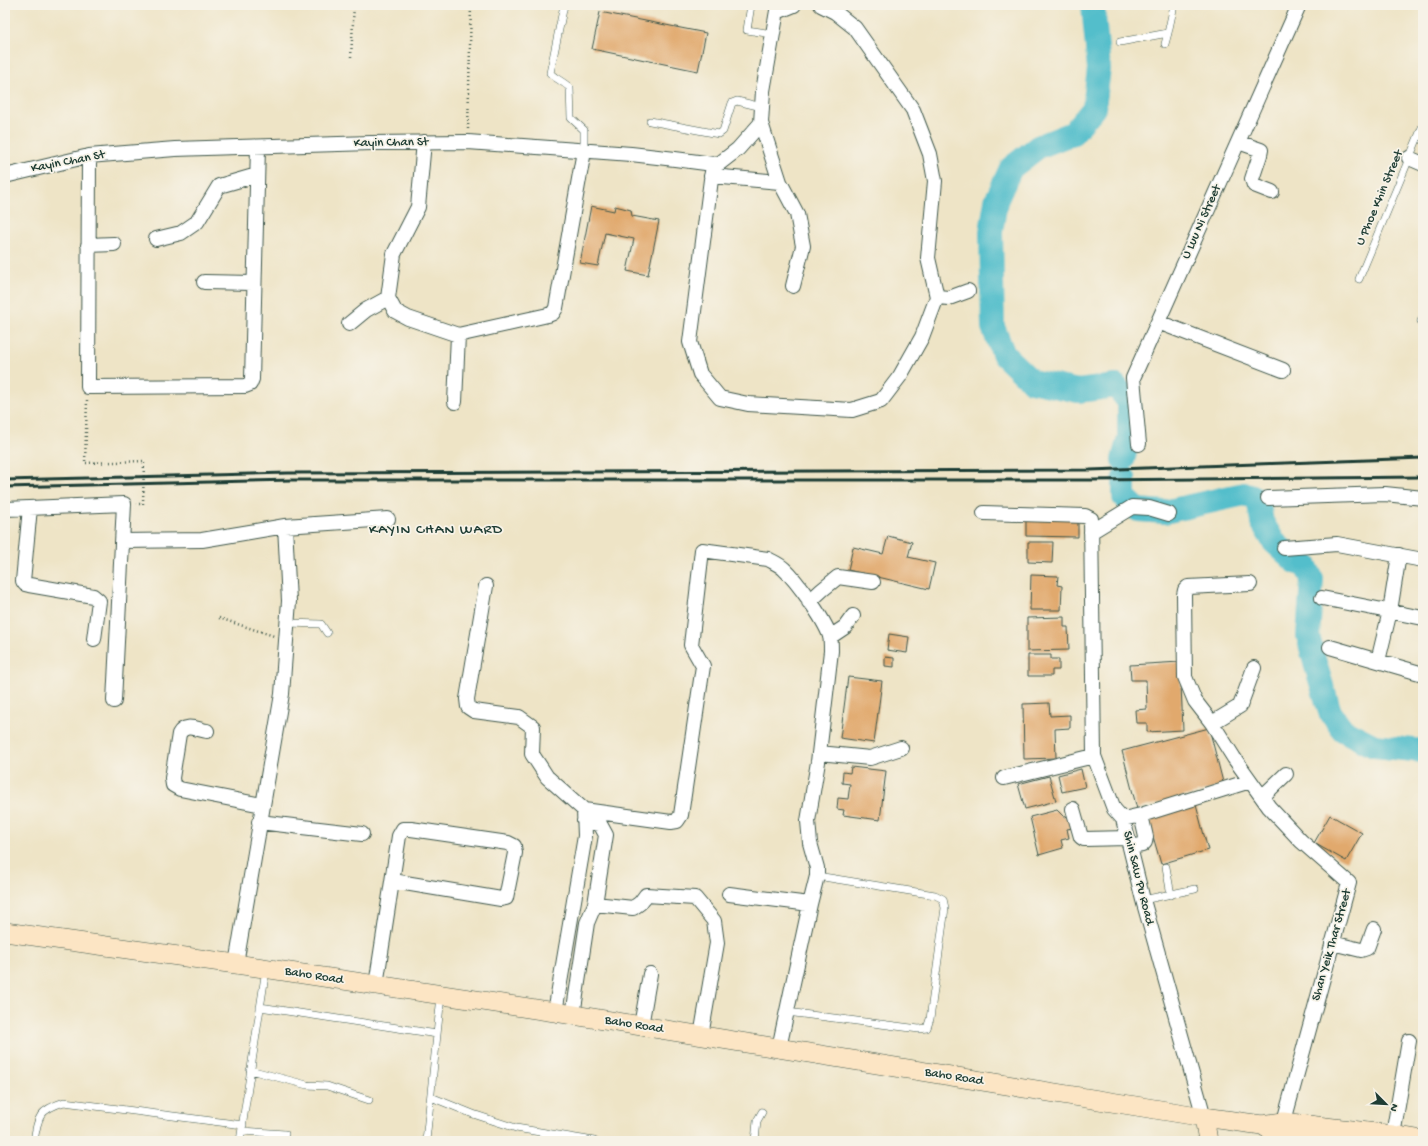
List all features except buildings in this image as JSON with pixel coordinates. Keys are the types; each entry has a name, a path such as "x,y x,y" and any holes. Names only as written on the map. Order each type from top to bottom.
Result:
{"main road":[{"name":"Baho Road","path":"5,932 266,968 642,1026 1204,1117 1262,1125 1326,1141"},
{"name":"Shin Saw Pu Road","path":"1204,1117 1208,1141"},
{"name":"Baho Road","path":"1282,1129 1393,1135 1423,1140"}],"street":[{"path":"793,286 803,246 797,214 780,182 761,123 763,91 778,8 794,5"},
{"path":"761,123 738,150 712,170 690,342 700,374 720,398 748,404 852,410 881,401 900,376 922,337 937,297 928,258 935,181 930,154 914,110 855,28 835,12 821,5"},
{"name":"U Luu Ni Street","path":"1139,444 1133,378 1300,5"},
{"path":"424,142 418,207 394,254 388,298 395,311 408,318 458,335 553,313 556,308 584,151"},
{"name":"Kayin Chan St","path":"5,176 89,156 175,149 468,142 675,158 712,170 780,182"},
{"path":"1238,142 1261,150 1252,179 1254,184 1272,192"},
{"path":"89,156 88,387 245,386 250,384 252,379 253,283 258,147"},
{"path":"1409,158 1423,164"},
{"path":"156,239 181,233 197,222 219,186 257,175"},
{"path":"88,245 114,244"},
{"path":"204,282 253,283"},
{"path":"937,297 949,298 968,291"},
{"path":"349,324 366,310 388,298"},
{"path":"1158,322 1283,370"},
{"path":"455,402 458,335"},
{"path":"1268,498 1384,494 1423,498"},
{"path":"5,509 124,504 114,701"},
{"path":"1091,532 1132,507 1149,508 1169,514"},
{"path":"30,508 23,581 25,584 29,585 93,596 99,601 94,639"},
{"name":"Shin Saw Pu Road","path":"984,513 1086,516 1091,519 1094,756 1114,808 1124,819 1143,900 1204,1117"},
{"path":"122,541 202,540 285,526 388,519"},
{"path":"236,964 282,694 289,600 285,526"},
{"path":"1284,548 1337,544 1423,560"},
{"path":"584,816 672,822 677,821 681,815 703,666 690,645 702,550 768,559 784,569 825,625 830,637 831,651 819,753 808,821 810,843 817,868 817,876 779,1048"},
{"path":"1378,661 1390,611 1399,555"},
{"path":"809,602 838,577 873,582"},
{"name":"Shan Yeik Thar Street","path":"1250,584 1188,587 1185,590 1185,677 1195,701 1212,723 1250,782 1269,807 1301,841 1350,883 1332,943 1282,1129"},
{"path":"486,586 467,699 468,707 474,711 519,717 533,727 532,754 547,777 584,816 600,824 606,835 595,904 587,923 564,1014"},
{"path":"1322,598 1423,618"},
{"path":"830,637 845,627 853,616"},
{"path":"1330,647 1423,674"},
{"path":"1212,723 1240,706 1254,668"},
{"path":"207,731 186,727 182,729 172,778 172,785 180,789 262,805"},
{"path":"819,753 870,758 901,748"},
{"path":"1004,778 1094,756"},
{"path":"1262,797 1286,774"},
{"path":"1124,819 1250,782"},
{"path":"1073,809 1081,837 1129,842 1142,845 1145,842 1146,837 1141,815"},
{"path":"564,1014 585,836 584,816"},
{"path":"259,822 362,834"},
{"path":"376,985 392,881 399,836 402,829 508,843 514,846 515,853 506,898 501,899 392,881"},
{"path":"729,894 810,904"},
{"path":"595,904 633,908 640,903 646,895 695,898 714,921 717,943 702,1036"},
{"path":"1332,943 1361,950 1368,948 1374,929"},
{"path":"642,1026 650,974"},
{"path":"1393,1135 1409,1041"}],"lane":[{"path":"564,5 550,73 554,78 566,84 570,88 571,118 584,130 584,151"},
{"path":"751,5 747,30 773,34"},
{"path":"1165,44 1174,5"},
{"path":"1120,42 1168,33"},
{"path":"650,121 719,134 723,131 732,104 737,101 762,107"},
{"name":"U Phoe Khin Street","path":"1359,279 1423,125"},
{"path":"287,623 321,624 327,633"},
{"path":"1166,867 1171,895"},
{"path":"787,1012 919,1029 927,1028 930,1019 945,908 943,899 936,895 817,876"},
{"path":"1143,900 1195,890"},
{"path":"240,1141 266,968"},
{"path":"426,1141 442,995"},
{"path":"260,1007 438,1034"},
{"path":"250,1070 306,1085 328,1086 369,1100"},
{"path":"431,1096 473,1114 516,1128 594,1141"},
{"path":"34,1141 36,1125 41,1115 49,1107 64,1102 285,1134"},
{"path":"755,1141 757,1121 762,1112"}],"path":[{"path":"351,57 354,5"},
{"path":"468,142 471,5"},
{"path":"88,387 85,463 144,462 143,504"},
{"path":"219,618 286,640"}],"waterway":[{"path":"1093,5 1099,69 1094,108 1073,133 1038,147 1011,168 996,201 991,232 993,327 1004,355 1031,381 1078,391 1116,386 1129,402 1129,437 1123,460"},
{"path":"1124,478 1124,497 1138,510 1164,512 1244,494 1258,499 1262,522 1274,542 1296,562 1306,566 1312,579 1308,636 1330,712 1343,730 1374,746 1423,751"}],"railway":[{"path":"5,480 288,473 1090,470 1423,458"},
{"path":"5,487 292,480 1091,480 1423,477"}],"district":[{"name":"KAYIN CHAN WARD","path":"436,530"}]}
